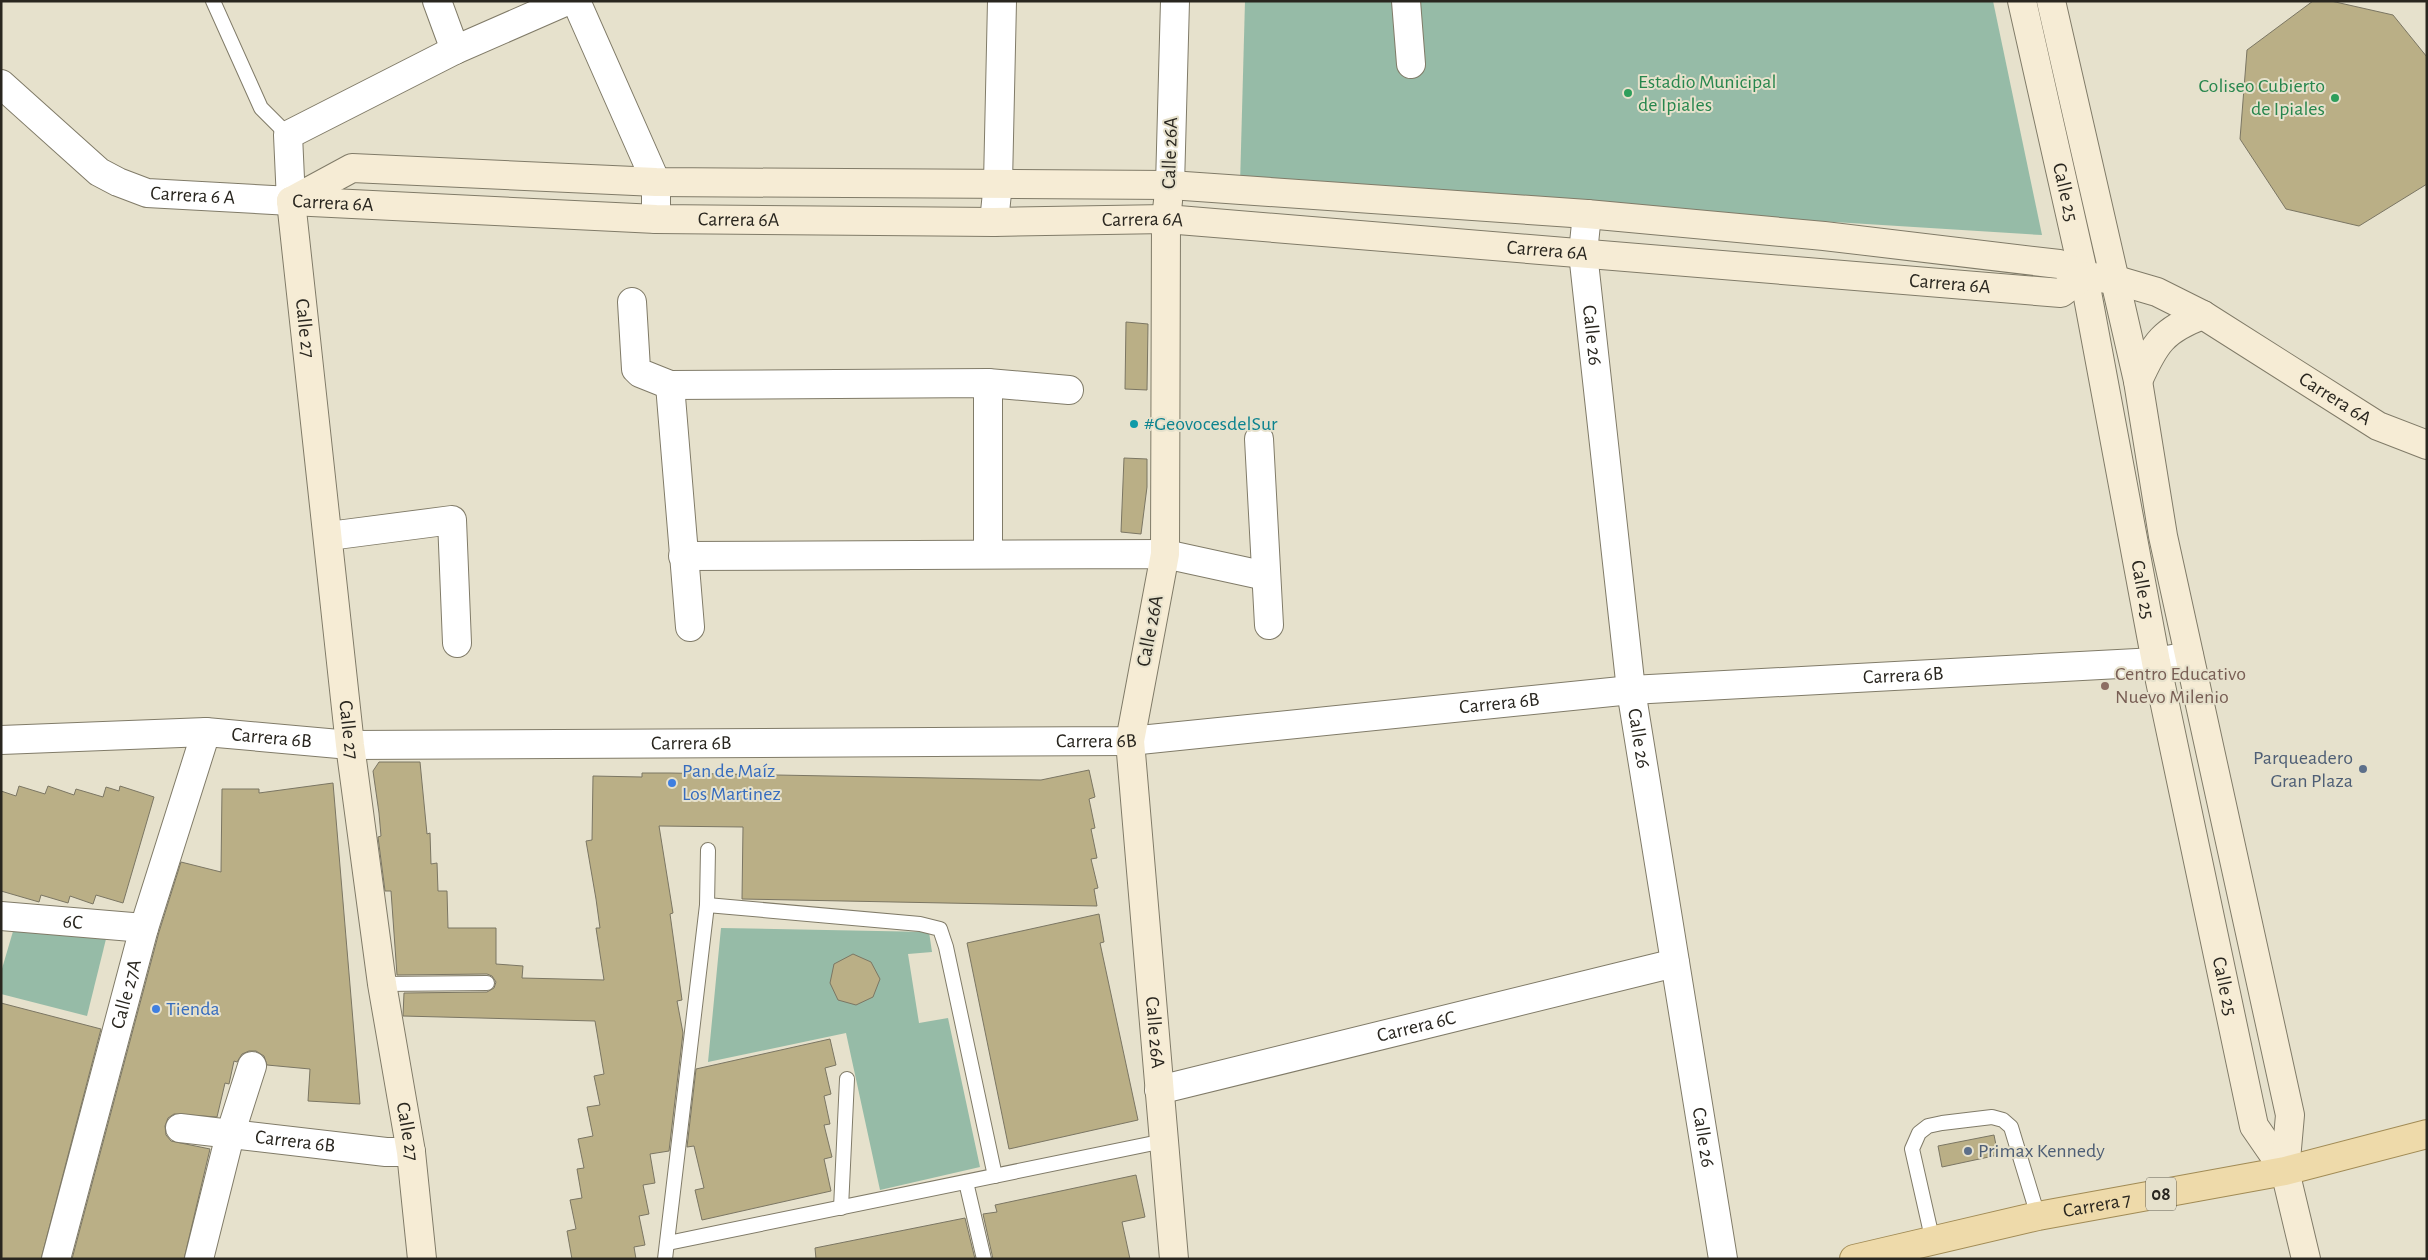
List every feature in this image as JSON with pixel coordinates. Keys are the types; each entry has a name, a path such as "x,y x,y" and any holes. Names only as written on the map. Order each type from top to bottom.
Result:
{"main road":[{"name":"Carrera 7","path":"1854,1259 2038,1216 2285,1171 2427,1134"}],"street":[{"path":"437,1 456,50"},
{"path":"291,201 288,135 456,50 567,1"},
{"path":"576,1 656,182 656,219"},
{"path":"994,222 998,183 1002,1"},
{"name":"Calle 26A","path":"1174,1259 1158,1090 1130,741 1165,554 1166,219 1170,185 1175,1"},
{"path":"1406,1 1411,64"},
{"name":"Calle 25","path":"2022,1 2084,276 2156,662 2254,1126 2285,1171"},
{"name":"Calle 25","path":"2051,1 2138,381 2163,536 2290,1114 2285,1171 2306,1259"},
{"name":"Carrera 6 A","path":"1,84 99,172 118,182 147,193 291,201"},
{"name":"Carrera 6A","path":"291,201 352,168 656,182 1170,185 1587,214 1824,236 2059,264 2084,276 2116,280 2157,292 2203,315 2378,426 2427,445"},
{"name":"Carrera 6A","path":"291,201 656,219 994,222 1166,219 2061,293 2084,276"},
{"name":"Calle 27","path":"291,201 350,745 382,984 410,1152 422,1259"},
{"name":"Calle 26","path":"1587,214 1583,252 1631,690 1723,1259"},
{"path":"632,302 636,369 670,385 988,383 1069,390"},
{"path":"2138,381 2148,358 2161,338 2180,323 2203,315"},
{"path":"988,383 988,554"},
{"path":"670,385 690,627"},
{"path":"1259,439 1270,625"},
{"path":"328,536 452,520 457,643"},
{"path":"683,556 1165,554 1266,576"},
{"name":"Carrera 6B","path":"1,740 206,732 350,745 1130,741 1631,690 2156,662 2189,656"},
{"name":"Calle 27A","path":"56,1259 144,928 206,732"},
{"name":"6C","path":"1,916 144,928"},
{"name":"Carrera 6C","path":"1158,1090 1675,963"},
{"path":"199,1259 230,1135 252,1066"},
{"name":"Carrera 6B","path":"180,1128 386,1152 410,1152"}],"lane":[{"path":"213,1 261,108 288,135"},
{"path":"665,1259 706,906 708,850"},
{"path":"706,906 920,924 940,929 946,947 995,1176"},
{"path":"382,984 487,983"},
{"path":"841,1208 846,1079"},
{"path":"1933,1242 1912,1149 1918,1133 1928,1126 1992,1117 2003,1120 2011,1127 2038,1216"},
{"path":"668,1243 1164,1141"},
{"path":"966,1182 984,1259"}],"green space":[{"name":"Estadio Municipal de Ipiales","path":"1245,1 1993,1 2042,235 1240,185"},
{"path":"14,928 106,939 87,1016 1,994 1,972"},
{"path":"721,928 929,932 932,952 908,954 919,1023 948,1018 980,1167 880,1190 846,1033 708,1062"}],"building":[{"name":"Coliseo Cubierto de Ipiales","path":"2313,1 2331,1 2393,15 2427,57 2427,184 2359,226 2286,209 2240,139 2247,50"},
{"path":"1126,322 1148,324 1147,390 1125,389"},
{"path":"1124,458 1147,459 1147,487 1141,534 1121,532"},
{"path":"379,762 420,762 427,834 430,833 431,864 437,863 438,891 447,891 448,928 496,928 496,964 523,966 522,978 604,980 596,928 600,928 586,841 592,840 593,776 642,777 642,773 670,773 1041,780 1089,770 1095,797 1089,799 1095,828 1091,829 1097,858 1091,859 1098,888 1094,889 1097,906 742,899 743,827 659,826 673,913 670,914 682,1000 677,1001 683,1033 669,1151 650,1154 655,1183 643,1185 649,1214 639,1216 645,1245 634,1247 636,1259 572,1259 567,1231 576,1229 570,1200 582,1198 577,1169 584,1168 578,1139 593,1136 587,1107 600,1105 594,1076 604,1074 595,1021 403,1016 404,993 487,992 494,988 496,982 492,976 487,974 397,975 391,891 385,891 378,837 381,836 373,771"},
{"path":"333,783 360,1104 308,1101 310,1069 267,1065 264,1056 256,1051 242,1054 237,1062 234,1061 229,1084 225,1083 217,1117 174,1114 168,1118 165,1126 166,1135 171,1141 210,1149 184,1259 72,1259 159,932 181,862 221,872 222,789 259,789 259,793"},
{"path":"19,786 45,794 48,786 74,795 76,789 103,797 106,787 119,791 120,786 154,797 123,903 96,895 93,904 70,896 68,903 41,895 39,902 1,891 1,791 16,796"},
{"path":"1099,914 1104,942 1100,943 1138,1120 1009,1149 967,943"},
{"path":"853,954 871,962 880,979 873,997 856,1005 838,1000 830,983 834,964"},
{"path":"1,1003 101,1029 41,1259 1,1259"},
{"path":"830,1039 836,1065 825,1068 831,1094 824,1096 830,1124 824,1125 832,1157 824,1159 831,1191 702,1220 695,1190 704,1188 694,1146 687,1147 696,1069"},
{"name":"Primax Kennedy","path":"1994,1135 1998,1155 1942,1167 1938,1146"},
{"path":"1136,1175 1145,1217 1122,1222 1130,1259 993,1259 983,1214 997,1212 995,1205"},
{"path":"965,1218 975,1259 816,1259 815,1248"}],"place":[{"name":"Estadio Municipal de Ipiales","path":"1628,93"},
{"name":"Coliseo Cubierto de Ipiales","path":"2335,98"},
{"name":"#GeovocesdelSur","path":"1134,424"},
{"name":"Centro Educativo Nuevo Milenio","path":"2105,686"},
{"name":"Parqueadero Gran Plaza","path":"2363,769"},
{"name":"Pan de Maíz Los Martinez","path":"672,783"},
{"name":"Tienda","path":"156,1009"},
{"name":"Primax Kennedy","path":"1968,1151"}]}
